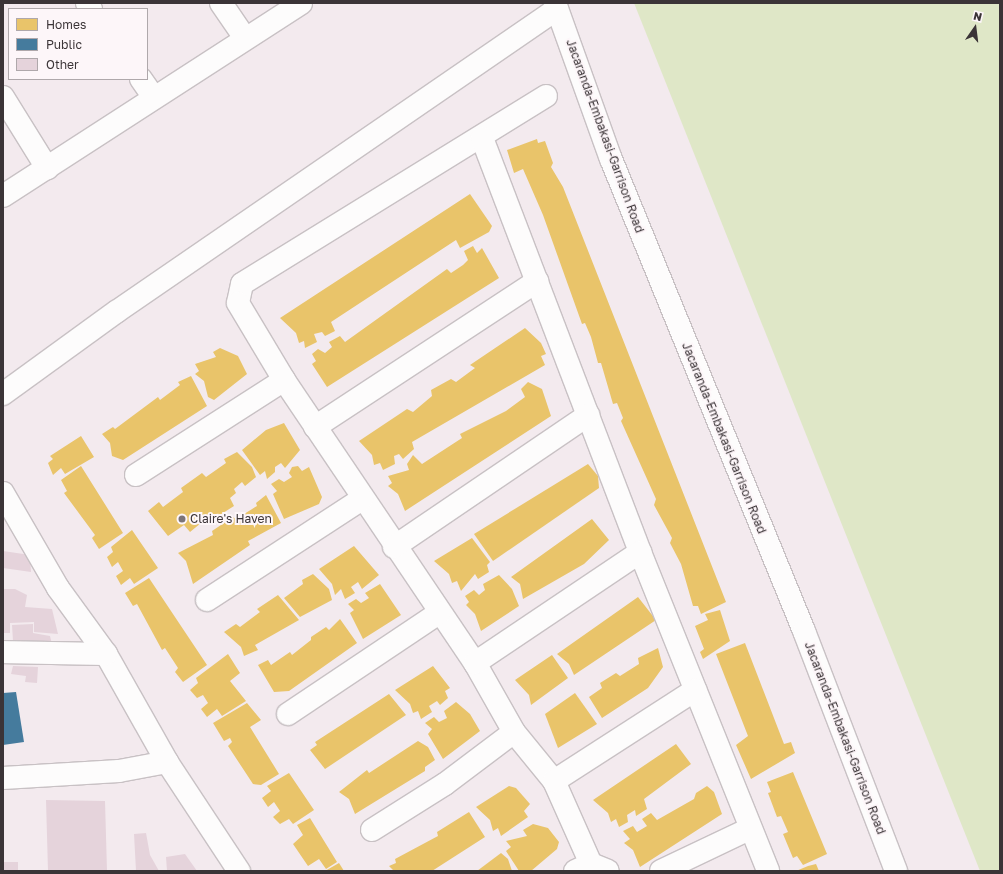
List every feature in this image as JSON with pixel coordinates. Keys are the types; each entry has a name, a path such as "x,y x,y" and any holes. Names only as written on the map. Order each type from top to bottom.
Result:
{"street":[{"path":"221,3 245,38"},
{"path":"3,196 47,168 147,87 245,38 301,3"},
{"path":"3,394 116,312 556,6"},
{"name":"Jacaranda-Embakasi-Garrison Road","path":"556,6 611,159 804,631 896,871"},
{"path":"546,96 482,138 242,284 238,303 284,380 362,499 439,613 475,663 514,732 554,781 591,869"},
{"path":"3,97 47,168"},
{"path":"482,138 640,552 749,829 768,871"},
{"path":"315,427 537,281"},
{"path":"136,475 284,380"},
{"path":"394,546 588,415"},
{"path":"3,493 58,588 106,654 167,762 239,871"},
{"path":"208,600 362,499"},
{"path":"475,663 640,552"},
{"path":"288,714 439,613"},
{"path":"3,652 106,654"},
{"path":"554,781 695,690"},
{"path":"372,830 445,784 514,732"},
{"path":"3,778 119,771 167,762"},
{"path":"661,871 749,829"}],"green space":[{"path":"634,3 1000,3 1000,871 980,871"}],"building: Homes":[{"path":"537,139 538,143 545,141 553,163 551,167 563,187 726,602 701,614 698,606 693,606 681,564 670,543 672,538 654,505 656,499 621,421 623,418 617,403 613,404 601,363 598,363 591,337 585,323 582,324 543,215 523,169 514,173 507,150"},
{"path":"470,194 492,226 489,232 460,248 456,240 331,322 335,331 325,336 322,332 314,334 317,342 305,348 304,341 299,343 296,333 280,318"},
{"path":"473,246 477,253 482,248 499,278 327,387 312,364 316,361 312,354 318,349 325,353 332,347 329,342 340,336 345,342 447,269 451,273 463,265 468,260 464,251"},
{"path":"525,328 541,343 546,354 541,356 545,365 412,442 414,449 403,459 399,454 394,456 395,464 383,470 380,463 374,465 372,455 359,441 407,409 413,412 432,396 431,390 451,379 456,382 475,368 470,365"},
{"path":"220,348 238,356 247,374 214,400 208,397 204,381 195,374 199,371 195,364 216,357 213,352"},
{"path":"191,376 207,406 123,460 112,456 110,443 102,434 113,427 115,429 158,397 160,400 180,385 178,382"},
{"path":"528,382 542,389 551,416 405,511 398,494 388,486 392,483 388,476 409,470 407,464 413,455 422,464 462,438 460,434 506,411 525,397 521,389"},
{"path":"284,423 300,450 285,468 281,463 275,467 275,472 267,479 265,471 260,475 242,450 266,430"},
{"path":"81,436 94,457 65,474 61,468 53,475 48,463 53,459 50,456"},
{"path":"237,452 252,467 256,477 245,486 242,482 234,489 236,493 230,498 234,506 215,518 212,514 190,532 184,525 168,536 148,511 159,502 163,507 183,492 181,488 202,473 206,477 226,463 224,459"},
{"path":"588,464 598,476 599,488 493,561 474,534"},
{"path":"81,466 123,533 99,549 92,538 95,535 64,493 67,491 61,480"},
{"path":"298,466 302,471 309,467 322,497 319,504 284,519 273,494 277,491 271,484 279,479 284,482 292,477 289,473 292,467"},
{"path":"266,495 281,523 248,541 250,545 193,584 186,561 178,553 213,535 212,531 233,517 236,519 257,506 256,503"},
{"path":"592,519 609,540 584,564 523,599 520,584 511,577"},
{"path":"132,530 158,568 134,584 130,578 121,585 116,576 123,571 118,562 112,567 107,557 113,552 111,547"},
{"path":"472,538 490,562 487,565 489,572 478,579 475,574 461,591 457,581 452,583 449,574 434,561"},
{"path":"354,546 379,575 362,589 358,582 351,587 355,593 345,599 341,589 335,595 332,584 319,569"},
{"path":"313,574 329,589 332,600 300,617 284,598 303,584 302,580"},
{"path":"499,575 512,589 519,606 481,631 475,614 466,605 469,602 465,596 474,590 479,595 485,590 483,584"},
{"path":"149,578 207,665 183,682 175,672 178,668 165,648 162,650 137,604 133,606 125,593"},
{"path":"380,584 401,615 363,639 350,613 354,610 348,604 356,599 361,603 369,598 365,593"},
{"path":"278,595 299,620 255,645 258,650 244,656 241,647 224,632 236,624 240,627 260,612 257,609"},
{"path":"638,597 656,620 574,675 569,664 557,654"},
{"path":"720,610 730,641 703,659 700,652 704,649 695,626 708,620 705,614"},
{"path":"340,619 357,643 289,691 274,692 258,665 268,660 271,665 290,652 292,655 311,640 311,637 326,627 329,630"},
{"path":"745,643 784,744 791,742 795,753 751,779 736,745 748,736 716,654"},
{"path":"658,648 663,667 648,688 602,718 589,697 602,688 600,683 616,673 620,676 639,664 638,658"},
{"path":"228,654 240,673 230,681 246,701 222,716 217,709 207,717 201,709 208,703 203,695 197,698 190,690 198,683 196,678"},
{"path":"552,655 568,678 531,705 529,695 515,680"},
{"path":"433,666 450,688 445,691 448,698 440,705 437,701 429,706 432,712 421,719 418,711 413,713 410,704 395,690"},
{"path":"575,693 597,724 558,748 545,714"},
{"path":"389,694 406,715 325,769 310,750 317,745 315,742"},
{"path":"456,702 470,714 480,731 443,759 428,734 432,729 425,723 434,717 439,722 447,718 444,711"},
{"path":"247,703 261,720 250,727 279,774 261,785 253,784 228,746 232,742 230,738 224,741 213,723"},
{"path":"418,741 428,747 435,760 425,767 425,771 355,814 349,799 339,792 367,770 369,773"},
{"path":"676,744 691,764 644,799 647,809 636,816 635,810 627,815 628,822 619,827 616,819 611,822 608,813 593,800"},
{"path":"793,772 827,854 803,865 797,856 793,858 783,834 788,832 781,816 777,817 768,793 771,792 767,782"},
{"path":"289,773 314,810 293,824 289,819 280,824 273,817 280,811 274,802 268,807 262,798 271,791 267,786"},
{"path":"509,786 516,788 530,804 524,811 528,817 501,836 498,828 493,831 490,820 476,807"},
{"path":"707,786 714,792 722,814 640,867 633,850 624,843 630,839 623,831 633,826 637,832 647,826 642,819 651,813 657,820 694,799 696,793"},
{"path":"469,812 485,837 432,871 394,871 389,866 396,863 395,859 438,836 437,832"},
{"path":"310,818 337,862 326,869 319,859 308,866 293,844 303,835 297,825"},
{"path":"533,824 548,828 559,842 557,849 531,871 519,871 506,851 511,847 506,841 527,836 523,830"},
{"path":"501,853 508,859 512,871 477,871"},
{"path":"339,863 344,871 325,871"},
{"path":"816,864 819,871 796,871 808,866"}],"building: Public":[{"path":"16,692 24,742 3,745 3,693"}],"building: Other":[{"path":"3,551 30,555 31,572 3,568"},
{"path":"3,589 15,589 27,595 25,607 52,609 58,634 34,632 34,622 10,623 10,633 3,633"},
{"path":"33,624 33,633 50,636 53,648 3,645 3,641 13,641 12,625"},
{"path":"13,666 38,667 37,683 25,682 26,676 11,674"},
{"path":"46,800 105,801 107,871 48,871"},
{"path":"146,833 150,855 159,871 136,871 134,834"},
{"path":"185,854 197,871 167,871 166,857"},
{"path":"3,862 18,862 18,871 3,871"}],"place":[{"name":"Claire's Haven","path":"182,519"}]}
